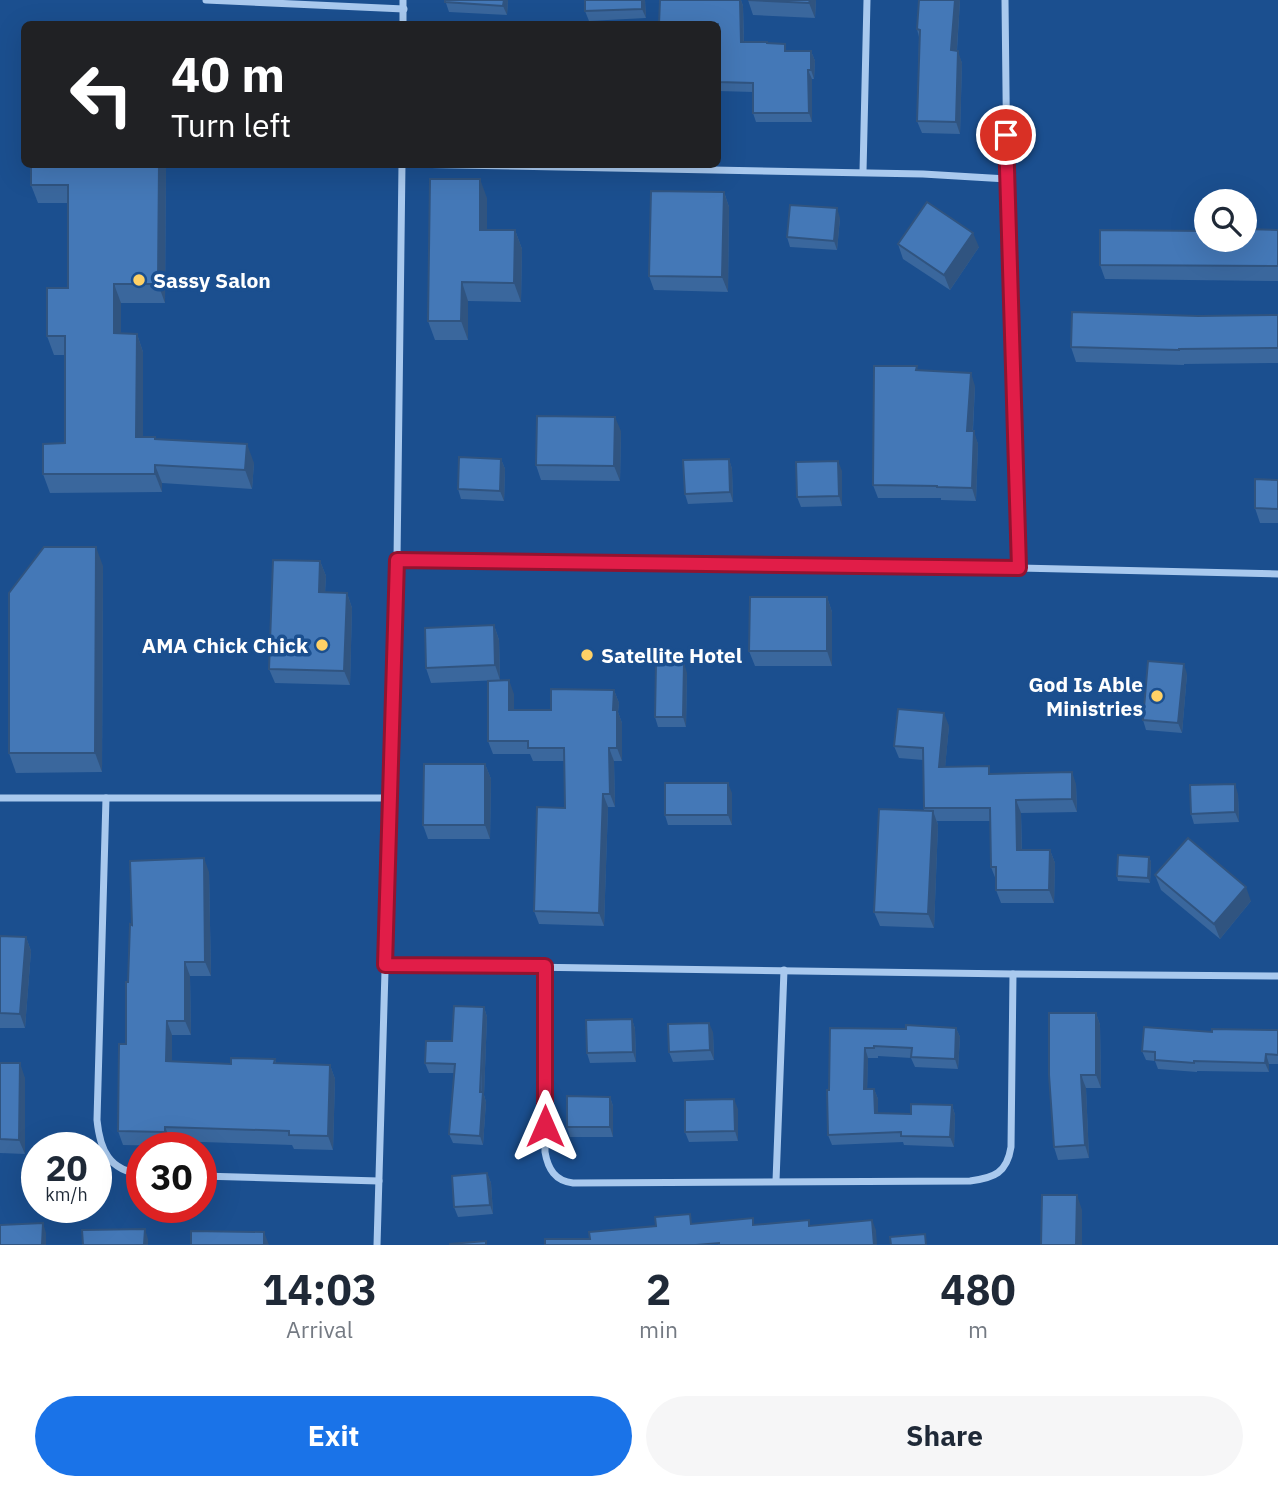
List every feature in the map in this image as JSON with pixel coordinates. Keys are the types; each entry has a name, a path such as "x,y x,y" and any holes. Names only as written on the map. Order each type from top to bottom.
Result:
{"street":[{"path":"206,0 404,9"},
{"path":"403,0 403,21"},
{"path":"863,173 867,0"},
{"path":"1006,0 1007,179 1019,568"},
{"path":"377,1245 397,560 404,168"},
{"path":"608,168 923,174 1007,179"},
{"path":"397,560 1278,574"},
{"path":"0,797 390,798"},
{"path":"106,797 97,1120 101,1143 108,1157 126,1171"},
{"path":"385,965 1278,976"},
{"path":"545,966 545,1152 549,1168 556,1176 560,1180 573,1183 970,1181 995,1176 1010,1155 1011,1147 1013,974"},
{"path":"776,1181 784,970"},
{"path":"217,1176 379,1181"}],"building":[{"path":"445,0 504,0 503,6"},
{"path":"585,0 642,0 642,9 585,11"},
{"path":"660,0 740,0 741,42 785,44 785,51 811,51 811,70 808,70 809,113 753,113 753,83 721,82 721,21 659,21"},
{"path":"748,0 810,0 809,3"},
{"path":"919,0 955,0 951,50 958,51 956,122 917,121"},
{"path":"31,168 159,168 158,284 114,284 114,333 137,334 136,437 247,444 245,470 155,465 155,474 43,474 43,444 65,443 65,336 47,336 47,288 68,288 68,185 31,185"},
{"path":"430,179 480,179 480,230 515,230 514,283 462,282 461,321 428,321"},
{"path":"651,191 724,192 722,277 649,276"},
{"path":"927,202 973,233 944,275 898,244"},
{"path":"790,205 837,208 834,241 787,237"},
{"path":"1257,229 1278,230 1278,266 1100,265 1100,230 1194,231 1194,252 1257,252"},
{"path":"1072,312 1198,316 1278,315 1278,348 1179,350 1071,347"},
{"path":"874,366 917,366 916,370 971,373 967,431 974,431 972,488 873,485"},
{"path":"537,416 615,417 614,466 536,465"},
{"path":"459,457 501,459 500,491 458,489"},
{"path":"729,459 730,492 685,494 683,460"},
{"path":"838,461 839,496 797,497 796,462"},
{"path":"1255,479 1278,480 1278,509 1255,508"},
{"path":"44,547 96,547 95,753 9,753 9,593"},
{"path":"273,560 320,561 319,592 347,593 344,671 269,669"},
{"path":"750,597 827,597 827,651 749,651"},
{"path":"494,625 495,665 426,668 425,628"},
{"path":"1148,661 1184,664 1178,723 1143,720"},
{"path":"656,662 684,663 683,717 655,717"},
{"path":"509,680 509,710 551,710 551,689 614,690 617,748 609,748 610,794 603,794 599,913 534,911 537,807 565,808 564,748 528,748 528,741 488,741 488,681"},
{"path":"898,709 944,713 939,767 989,766 989,774 1072,772 1072,799 1016,800 1017,850 1050,850 1049,890 996,890 996,867 991,867 990,808 924,808 923,748 894,746"},
{"path":"424,764 485,764 485,825 423,825"},
{"path":"665,783 728,783 728,815 665,815"},
{"path":"1235,784 1235,812 1191,814 1190,785"},
{"path":"879,809 933,811 928,914 874,912"},
{"path":"1188,838 1246,887 1214,924 1155,875"},
{"path":"1118,855 1149,857 1148,878 1117,876"},
{"path":"204,858 205,962 185,962 185,1021 167,1021 166,1061 231,1064 231,1058 275,1059 274,1063 330,1065 328,1136 289,1135 289,1131 165,1127 165,1132 118,1131 119,1044 126,1044 126,982 130,924 132,925 130,861"},
{"path":"0,936 26,937 20,1014 0,1013"},
{"path":"454,1006 484,1007 480,1136 449,1134 455,1064 425,1063 426,1041 452,1041"},
{"path":"1049,1013 1096,1013 1096,1075 1081,1075 1085,1145 1054,1147 1049,1075"},
{"path":"632,1019 633,1052 587,1053 586,1020"},
{"path":"709,1023 710,1050 669,1052 668,1024"},
{"path":"906,1025 956,1028 955,1059 911,1057 912,1048 865,1048 864,1089 874,1089 875,1113 911,1114 911,1104 952,1105 950,1137 901,1136 901,1132 828,1135 830,1028 906,1029"},
{"path":"1144,1027 1212,1032 1212,1029 1278,1030 1278,1055 1266,1054 1265,1063 1155,1060 1155,1052 1142,1051"},
{"path":"0,1063 20,1063 19,1140 0,1139"},
{"path":"567,1096 610,1097 610,1127 567,1127"},
{"path":"734,1099 735,1131 685,1132 685,1100"},
{"path":"487,1173 490,1205 454,1207 452,1176"},
{"path":"1042,1195 1077,1195 1076,1245 1041,1245"},
{"path":"690,1214 691,1224 753,1218 753,1225 809,1220 809,1226 872,1220 874,1245 545,1245 545,1239 590,1239 589,1232 656,1226 655,1217"},
{"path":"43,1223 42,1245 0,1245 0,1225"},
{"path":"145,1229 144,1245 83,1245 82,1230"},
{"path":"191,1231 264,1232 264,1245 191,1245"},
{"path":"925,1234 926,1245 891,1245 890,1237"},
{"path":"486,1241 486,1245 450,1245 450,1244"}],"place":[{"name":"Sassy Salon","path":"139,280"},
{"name":"AMA Chick Chick","path":"322,645"},
{"name":"Satellite Hotel","path":"587,655"},
{"name":"God Is Able Ministries","path":"1157,696"}],"route":[{"path":"545,1126 545,966 385,965 397,560 1019,568 1006,135"}]}
